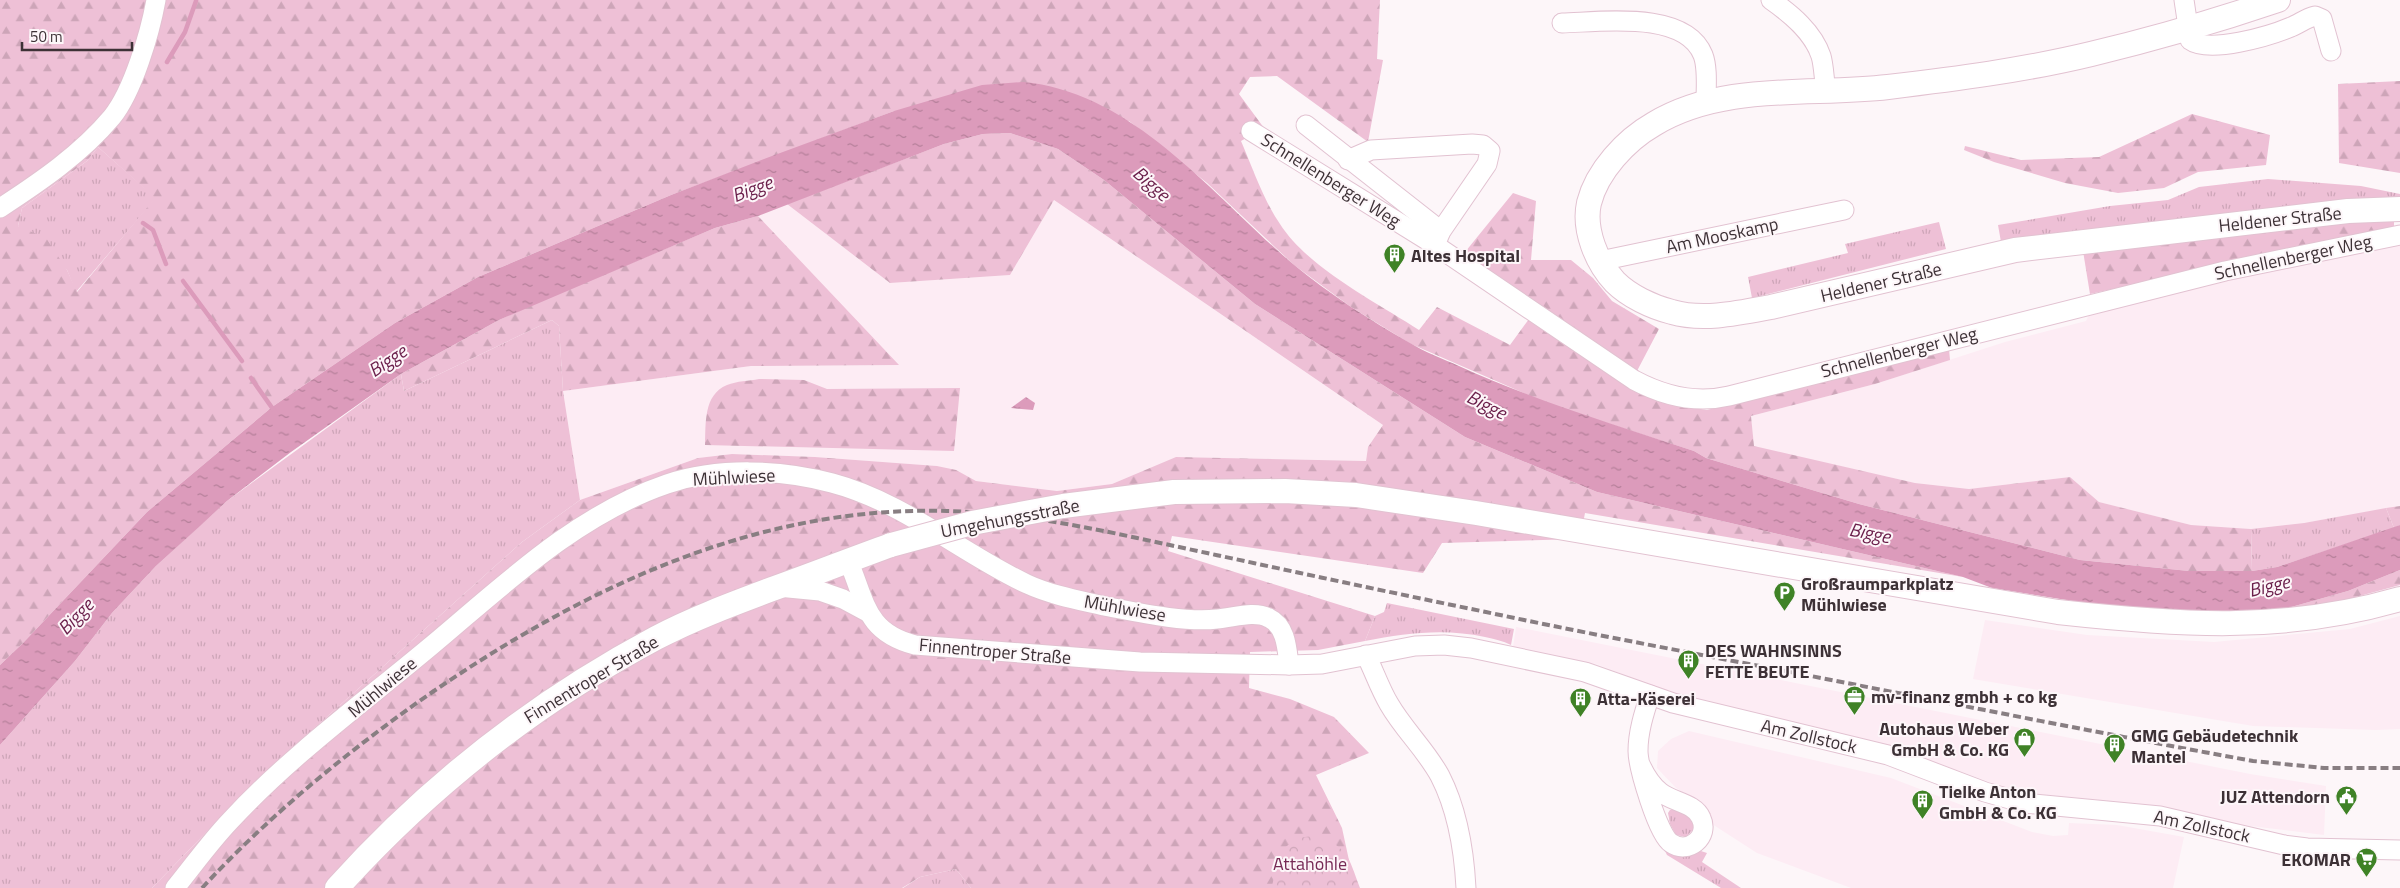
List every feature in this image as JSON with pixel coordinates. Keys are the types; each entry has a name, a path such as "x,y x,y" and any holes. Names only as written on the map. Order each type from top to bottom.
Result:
{"main road":[{"name":"Heldener Straße","path":"2278,0 2188,29 2088,55 1998,71 1886,87 1747,95 1706,101 1677,111 1651,125 1620,150 1600,178 1589,203 1588,223 1591,238 1600,261 1615,282 1641,300 1673,312 1693,315 1722,314 1771,307 2015,250 2348,211 2400,210"},
{"name":"Umgehungsstraße","path":"848,560 892,545 972,523 1083,503 1174,492 1285,490 1356,495 1476,512 2058,612 2135,620 2195,624 2278,623 2356,610 2400,600"},
{"name":"Finnentroper Straße","path":"337,888 391,831 478,754 519,723 568,690 658,637 732,603 848,560"}],"street":[{"path":"0,208 60,167 113,116 132,79 156,0"},
{"path":"1771,0 1785,10 1811,36 1821,56 1826,91"},
{"path":"2184,0 2190,40 2200,45 2211,45 2270,35 2315,16 2322,19 2331,51"},
{"path":"1562,23 1632,21 1684,32 1696,42 1704,57 1706,101"},
{"name":"Schnellenberger Weg","path":"1306,125 1438,238 1634,380 1679,398 1707,400 1729,396 2225,271 2400,235"},
{"name":"Schnellenberger Weg","path":"1251,131 1438,238"},
{"name":"Schnellenberger Weg","path":"1348,160 1372,150 1483,145 1490,151 1487,164 1438,238"},
{"name":"Am Mooskamp","path":"1600,261 1844,210"},
{"name":"Mühlwiese","path":"174,888 229,821 282,770 514,576 598,515 630,499 697,476 757,473 795,476 832,483 875,498 901,511 1028,584 1072,598 1108,606 1198,620 1251,614 1269,617 1281,628 1284,635 1289,665"},
{"name":"Finnentroper Straße","path":"848,560 869,613 882,632 899,641 932,647 1140,662 1322,664 1366,655"},
{"path":"777,587 820,591 843,599 869,613"},
{"name":"Am Zollstock","path":"1366,655 1415,646 1444,645 1470,648 1585,672 1694,709 1888,755 1985,792 2024,802 2160,816 2284,845 2307,848 2400,850"},
{"path":"1366,655 1389,705 1424,750 1441,778 1458,825 1464,855 1466,888"},
{"path":"1640,764 1651,784 1659,792 1688,806 1699,814 1703,825 1700,838 1691,846 1680,847 1672,844 1664,836 1640,764 1639,738 1650,695"},
{"path":"1659,823 1658,812 1662,802 1688,806"}],"shaded area":[{"path":"1054,200 1383,425 1368,447 1366,461 1177,457 1112,484 1057,491 976,481 956,471 937,466 815,457 732,454 698,458 580,500 563,391 751,366 898,365 758,216 787,204 890,283 1010,275"},
{"path":"2400,235 2400,506 2304,523 2251,529 2191,525 2099,502 2070,477 1969,489 1915,483 1754,447 1751,416 1875,384 2005,342 2086,321 2094,304"},
{"path":"2400,616 2400,729 2253,726 1973,679 1985,620 2087,635 2214,642 2350,629"},
{"path":"1516,627 2250,774 2326,786 2324,835 2242,825 2150,805 2016,792 1886,744 1669,692 1596,664 1513,647"},
{"path":"1689,731 1891,778 2032,832 2053,836 2068,835 2069,823 2117,825 2184,837 2173,888 1851,888 1757,853 1712,824 1705,807 1676,788 1657,768 1658,751 1671,739"}],"green space":[{"path":"0,0 1380,0 1377,59 1383,60 1368,142 1277,76 1250,77 1239,94 1264,128 1241,141 1268,204 1292,240 1307,255 1344,283 1419,330 1437,307 1510,345 1529,319 1681,406 1707,410 1879,363 1949,349 1950,360 1875,384 1751,416 1754,446 1915,483 1969,489 2070,477 2099,502 2191,525 2251,529 2252,571 2189,571 2080,560 1859,504 1706,458 1694,451 1551,405 1411,344 1351,307 1294,265 1207,183 1129,121 894,111 671,195 478,277 395,323 272,407 147,512 0,665","holes":["98,147 155,198 77,292 67,270 46,238 18,226 22,208 87,161"]},
{"path":"2400,81 2400,173 2339,163 2338,84"},
{"path":"2192,114 2270,135 2266,165 2198,172 2164,188 2118,193 2065,183 1994,162 1964,150 1965,146 2021,160 2099,157"},
{"path":"1010,133 1058,149 1104,180 1255,304 1465,437 1597,492 1963,577 1585,513 1580,539 1442,543 1423,573 1172,536 1168,551 1375,616 1365,641 1318,650 1250,652 1249,688 1290,699 1334,717 1369,753 1316,775 1342,828 1355,888 971,888 956,869 920,877 902,888 152,888 262,775 522,542 580,500 698,458 732,454 815,457 937,466 956,470 976,481 1057,491 1112,484 1176,457 1366,461 1368,447 1383,425 1054,200 1010,275 890,283 787,204 944,144 983,134"},
{"path":"98,147 156,198 76,292 67,270 18,226 22,208 87,161"},
{"path":"2268,179 2361,186 2400,194 2400,202 2350,201 2045,234 2001,242 1998,225 2110,206 2168,200 2199,187"},
{"path":"1513,193 1536,201 1531,260 1571,260 1593,278 1612,301 1659,329 1637,371 1461,257"},
{"path":"758,216 899,365 751,366 563,391 559,326 552,320 404,391 401,374 499,320 715,228"},
{"path":"2345,219 2394,220 2394,227 2090,294 2083,251"},
{"path":"1939,222 1946,249 1752,298 1748,277 1848,253 1845,244"},
{"path":"552,320 559,326 563,391 580,500 522,542 262,775 152,888 0,888 0,745 75,661 112,613 156,566 227,501 401,374 404,391"},
{"path":"759,379 804,380 827,389 960,388 954,451 705,445 707,411 714,396 727,385"},
{"path":"2400,506 2400,525 2394,528 2386,508"},
{"path":"2386,508 2394,528 2277,567 2252,571 2251,529 2304,523"},
{"path":"2400,570 2400,585 2330,604 2267,614 2348,591"},
{"path":"1387,603 1514,629 1511,645 1502,641 1470,634 1440,632 1410,634 1365,641 1375,616 1384,612"},
{"path":"1677,809 1692,818 1694,829 1686,837 1676,835 1670,824 1668,813 1670,810"},
{"name":"Attahöhle","path":"1312,836 1333,843 1345,853 1360,888 1269,888 1272,886 1280,851 1298,838"},
{"path":"1658,837 1707,853 1702,862 1741,888 1721,888 1667,855"},
{"path":"956,869 971,888 903,888 920,877"}],"water":[{"name":"Bigge","path":"1023,82 1063,90 1101,105 1136,126 1202,180 1293,264 1350,306 1395,334 1428,352 1488,379 1576,412 1694,451 1706,458 1859,504 2080,560 2189,571 2252,571 2277,567 2400,525 2400,570 2348,591 2267,614 2195,614 2079,602 1992,588 1963,577 1597,492 1465,437 1255,304 1104,180 1058,149 1010,133 983,134 944,144 758,216 715,228 499,320 401,374 291,452 227,501 156,566 112,613 75,661 0,745 0,665 147,512 272,407 395,323 478,277 671,195 772,156 894,111 982,85"},
{"path":"1026,397 1035,403 1033,410 1011,408"}],"waterway":[{"path":"167,62 185,32 196,1"},
{"path":"143,223 153,230 166,264"},
{"path":"183,281 242,361"},
{"path":"251,378 275,412"}],"railway":[{"path":"202,888 252,837 361,744 418,702 478,662 539,625 603,592 668,563 735,540 804,523 875,513 947,511 1045,520 1570,629 2253,761 2324,768 2400,768"}],"place":[{"name":"Altes Hospital","path":"1395,274"},
{"name":"Großraumparkplatz Mühlwiese","path":"1785,612"},
{"name":"DES WAHNSINNS FETTE BEUTE","path":"1689,679"},
{"name":"mv-finanz gmbh + co kg","path":"1855,715"},
{"name":"Atta-Käserei","path":"1581,717"},
{"name":"Autohaus Weber GmbH & Co. KG","path":"2025,757"},
{"name":"GMG Gebäudetechnik Mantel","path":"2115,764"},
{"name":"JUZ Attendorn","path":"2346,815"},
{"name":"Tielke Anton GmbH & Co. KG","path":"1923,820"},
{"name":"EKOMAR","path":"2367,878"}]}
